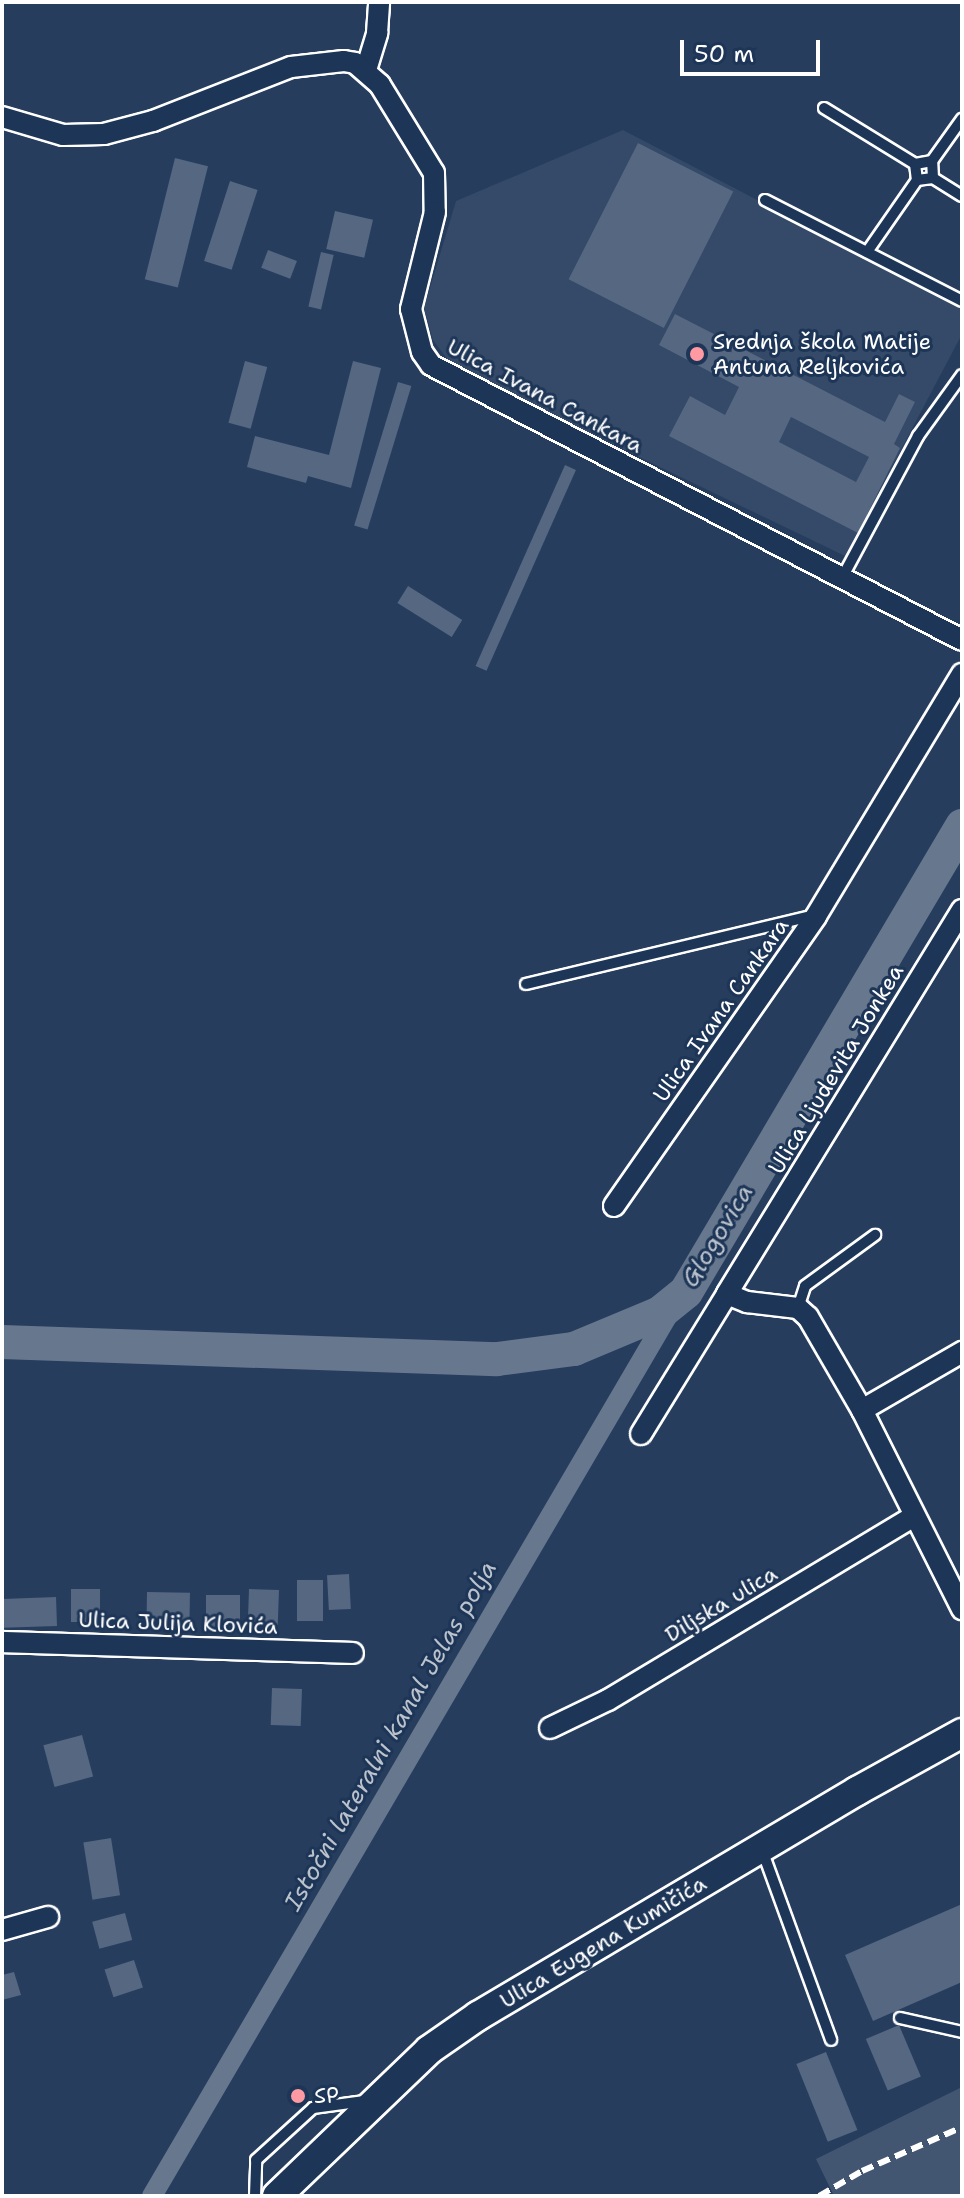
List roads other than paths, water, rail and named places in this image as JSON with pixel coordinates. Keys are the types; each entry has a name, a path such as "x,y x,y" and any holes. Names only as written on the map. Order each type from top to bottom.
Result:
{"main road":[{"name":"Ulica Eugena Kumičića","path":"277,2196 429,2050 478,2016 962,1733"}],"street":[{"path":"2,117 63,135 104,134 153,121 291,67 344,61 366,70 377,33 379,2"},
{"name":"Ulica Ivana Cankara","path":"366,70 380,85 434,173 435,212 411,309 422,352 431,365 962,640"},
{"name":"Ulica Ivana Cankara","path":"614,1206 816,916 962,674"},
{"name":"Ulica Ljudevita Jonkea","path":"641,1434 962,910"},
{"path":"727,1294 747,1302 798,1308 816,1329 862,1410 962,1609"},
{"path":"862,1410 962,1352"},
{"name":"Diljska ulica","path":"550,1728 608,1700 914,1516"},
{"name":"Ulica Julija Klovića","path":"2,1642 353,1653"},
{"path":"2,1930 48,1917"}],"lane":[{"path":"824,108 915,164 932,161"},
{"path":"933,178 932,161 962,119"},
{"path":"867,252 917,180 915,164"},
{"path":"917,180 933,178 962,196"},
{"path":"765,200 962,301"},
{"path":"842,578 918,436 962,375"},
{"path":"526,984 816,916"},
{"path":"798,1308 805,1286 875,1235"},
{"path":"761,1848 831,2040"},
{"path":"900,2018 962,2032"},
{"path":"255,2196 256,2160 313,2108 375,2099"}],"waterway":[{"name":"Glogovica","path":"2,1342 497,1359 574,1349 660,1313 686,1292 962,826"},
{"name":"Istočni lateralni kanal Jelas polja","path":"152,2196 675,1303"}],"railway":[{"path":"819,2196 862,2171 962,2127"}],"place":[{"name":"Srednja škola Matije Antuna Reljkovića","path":"697,354"},
{"name":"SP","path":"298,2096"}]}
